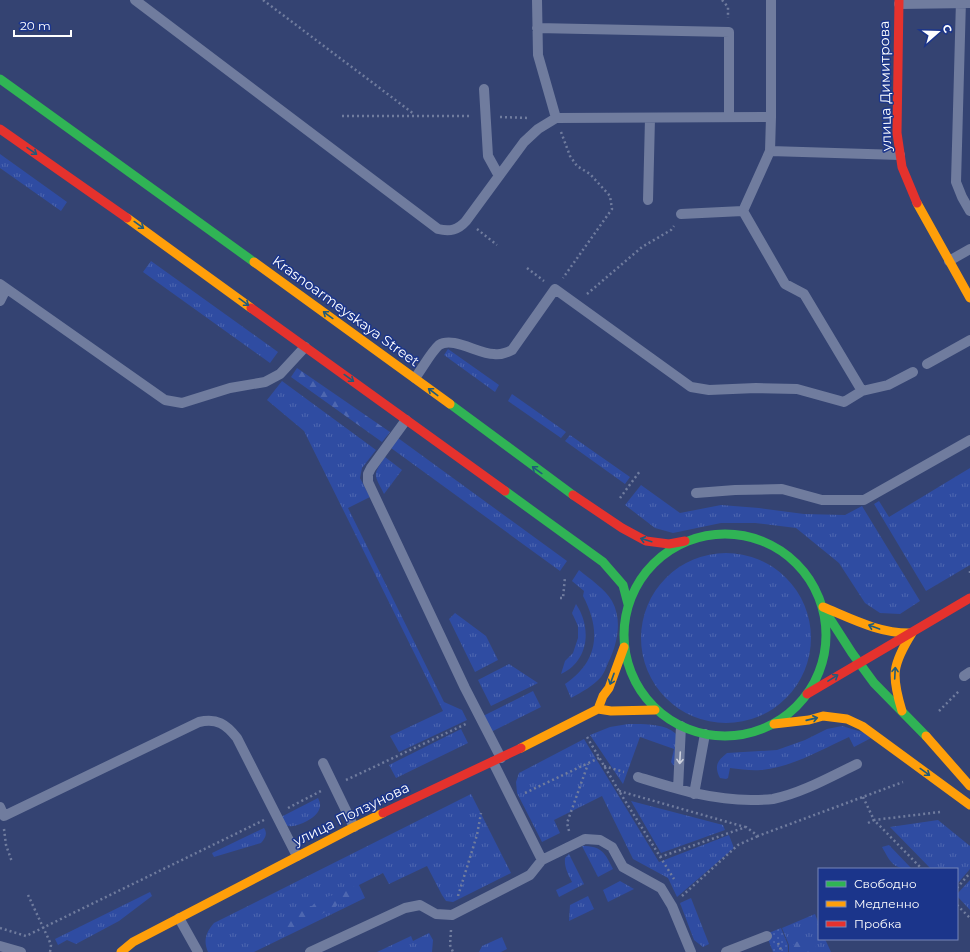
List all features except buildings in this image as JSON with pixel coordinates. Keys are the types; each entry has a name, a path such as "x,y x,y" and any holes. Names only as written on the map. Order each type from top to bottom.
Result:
{"main road":[{"name":"улица Димитрова","path":"899,2 897,133 902,167 912,192 970,298"},
{"name":"Krasnoarmeyskaya Street","path":"0,80 415,378 588,506 622,528 646,541 669,544 685,541"},
{"path":"0,129 133,222 603,562 623,585 628,604"},
{"path":"970,786 954,766 910,721 902,710 882,692 858,662 823,607 816,589 806,573 793,559 771,544 760,539 741,534 722,533 703,535 685,541 666,552 649,566 636,584 628,604 624,625 624,647 629,668 638,687 655,710 681,726 705,734 724,736 744,734 773,724 809,720 823,716 847,719 862,726 970,805"},
{"path":"807,694 858,662 912,633 970,598"},
{"path":"823,607 888,632 902,634 912,633"},
{"path":"773,724 795,708 817,679 823,661 826,644 826,625 823,607"},
{"path":"902,710 895,688 894,675 898,656 912,633"},
{"path":"598,710 603,696 609,688 624,647"},
{"name":"улица Ползунова","path":"121,952 133,942 354,827 497,760 598,710 655,710"}],"lane":[{"path":"135,0 438,229 446,231 454,230 466,221 524,142 538,129 556,118 771,117"},
{"path":"537,0 538,55 556,118"},
{"path":"743,212 770,151 771,0"},
{"path":"899,2 964,2 956,182 970,211"},
{"path":"537,28 729,32 729,117"},
{"path":"484,89 488,156 500,176"},
{"path":"648,200 650,118"},
{"path":"770,151 900,155"},
{"path":"681,214 743,212"},
{"path":"743,212 785,284 804,294 862,391"},
{"path":"949,261 970,249"},
{"path":"0,301 3,287 165,400 182,403 230,388 265,382 280,374 305,347"},
{"path":"415,378 436,348 446,342 452,342 484,353 503,354 512,350 555,289 691,387 709,390 756,388 797,389 844,402 862,391 888,385 913,372"},
{"path":"927,364 970,340"},
{"path":"406,420 371,468 368,474 368,482 480,717 512,799 542,860"},
{"path":"696,493 782,489 822,500 864,500 970,440"},
{"path":"2,812 199,722 209,720 220,723 230,729 237,738 298,856"},
{"path":"678,789 681,726"},
{"path":"694,794 705,734"},
{"path":"323,763 354,827"},
{"path":"638,777 694,794 719,799 771,799 801,790 857,764"},
{"path":"310,952 405,908 420,905 436,914 452,915 530,875 542,860 574,846 585,839 600,840 612,847 623,867 661,888 672,906 691,952"},
{"path":"178,918 198,952"},
{"path":"726,952 767,936"},
{"path":"0,946 21,952"}],"path":[{"path":"263,0 415,115"},
{"path":"722,0 728,7 729,32"},
{"path":"342,116 415,115 556,118 570,156 577,166 590,174 610,196 612,209 555,289 527,268"},
{"path":"570,300 589,294 642,247 671,230 681,214"},
{"path":"466,221 497,245"},
{"path":"620,498 640,472"},
{"path":"560,598 563,598 565,577"},
{"path":"939,711 962,688 967,674"},
{"path":"0,928 26,936 333,786 480,717"},
{"path":"587,737 676,882"},
{"path":"512,799 599,758"},
{"path":"574,846 567,823 588,763"},
{"path":"604,766 638,777"},
{"path":"672,906 738,846 758,836 903,782"},
{"path":"619,791 746,827 758,836"},
{"path":"863,797 874,820 921,868"},
{"path":"2,812 6,845 12,862"},
{"path":"868,823 874,820 940,812"},
{"path":"453,952 450,946 452,915 477,835 481,813"},
{"path":"660,857 746,827"},
{"path":"958,887 970,874"},
{"path":"680,888 684,895"},
{"path":"28,895 51,945 50,952"},
{"path":"958,906 970,918"}],"green space":[{"path":"0,154 67,202 61,211 0,168"},
{"path":"151,261 278,352 270,363 143,272"},
{"path":"448,349 499,385 495,392 444,355"},
{"path":"297,368 390,432 382,442 291,377"},
{"path":"282,381 376,450 362,468 360,478 370,497 348,508 444,702 462,710 467,720 399,752 390,736 443,711 304,431 267,400"},
{"path":"512,394 566,432 561,438 508,401"},
{"path":"570,435 630,477 625,484 565,441"},
{"path":"398,438 567,561 560,571 391,448"},
{"path":"385,457 402,470 384,494 376,479 376,472"},
{"path":"970,468 970,565 926,591 874,504 879,501 889,517"},
{"path":"641,485 680,513 721,505 804,514 845,515 862,506 920,601 900,614 880,613 865,603 839,563 796,528 755,523 721,523 673,533 655,528 625,505"},
{"path":"718,553 734,553 759,559 780,572 792,584 805,605 808,613 811,638 810,655 805,671 792,692 780,704 759,717 751,720 734,723 718,723 693,717 672,704 660,692 647,671 644,663 641,646 641,630 647,605 660,584 672,572 693,559 701,556"},
{"path":"579,570 601,588 612,601 617,617 618,633 614,649 601,677 591,686 571,698 565,684 585,665 594,644 593,621 583,596 584,591 572,581"},
{"path":"576,604 584,623 586,633 585,643 577,661 561,674 565,661 573,653 578,638 578,626 572,613"},
{"path":"455,613 486,636 498,660 475,672 449,619"},
{"path":"509,664 538,683 491,706 478,680"},
{"path":"533,691 541,707 489,733 481,717"},
{"path":"628,724 646,724 665,727 675,733 682,744 675,766 671,762 674,749 640,737 623,784 590,735 610,727"},
{"path":"842,726 875,736 854,747 849,737 795,762 773,768 753,770 730,768 728,778 726,779 720,778 718,774 717,767 719,761 727,753 777,750 805,740 827,729"},
{"path":"461,729 468,743 396,778 389,765"},
{"path":"584,739 659,862 729,835 734,848 677,897 668,878 633,859 602,796 554,820 560,833 542,842 517,793 516,782 519,773"},
{"path":"471,794 511,873 453,902 446,901 427,866 389,884 383,873 359,885 365,898 254,952 208,952 206,948 206,937 214,923"},
{"path":"318,798 320,802 320,809 307,821 296,826 288,826 285,825 279,818"},
{"path":"631,801 723,825 725,830 661,853"},
{"path":"938,820 970,846 970,869 958,883 958,868 930,868 890,827"},
{"path":"264,828 266,834 261,843 214,857 212,853"},
{"path":"889,845 911,868 901,868 893,864 882,847"},
{"path":"582,846 589,846 598,849 608,859 613,869 598,877"},
{"path":"569,854 584,884 559,897 556,890 572,882 565,864 565,858"},
{"path":"970,880 970,910 958,897 958,893"},
{"path":"620,881 634,889 608,902 603,890"},
{"path":"351,885 356,888 358,894 356,899 351,901 348,900 343,904 338,904 333,909 326,909 325,912 319,916 316,914 311,919 307,919 304,924 297,924 294,928 286,929 281,934 274,934 270,931 271,925 275,922 284,920 286,916 294,916 298,910 304,911 316,902 323,902 327,897 340,890 343,891 345,887"},
{"path":"150,892 152,896 119,921 76,944 67,940 58,945 55,939"},
{"path":"588,896 594,909 569,921 570,905"},
{"path":"691,898 709,944 703,947 694,940 680,903"},
{"path":"815,914 818,922 818,940 825,940 831,952 789,952 789,945 782,928"},
{"path":"781,928 788,945 788,952 773,952 766,934"},
{"path":"429,933 433,940 432,952 377,952 411,936 413,941"},
{"path":"502,937 507,949 501,952 479,952 482,946"},
{"path":"809,939 815,945 817,952 792,952 795,942"}],"traffic: fast":[{"path":"0,79 254,262"},
{"path":"450,404 573,495"},
{"path":"505,491 603,562 623,585 628,604"},
{"path":"715,534 735,534 764,541 797,563 819,596 826,625 826,635 826,645 819,674 797,707 764,729 735,736 715,736 686,729 653,707 631,674 624,645 624,625 631,596 653,563 686,541 715,534"},
{"path":"825,611 852,653 874,683 926,736"}],"traffic: slow":[{"path":"917,203 970,298"},
{"path":"127,218 251,308"},
{"path":"254,262 450,404"},
{"path":"823,607 866,625 900,633 912,633"},
{"path":"902,711 896,688 895,670 900,654 912,633"},
{"path":"598,709 603,696 609,688 624,647"},
{"path":"521,748 598,709 611,711 655,710"},
{"path":"774,724 809,720 823,716 847,719 862,726 970,805"},
{"path":"926,736 970,786"},
{"path":"121,952 133,942 383,813"}],"traffic: jam":[{"path":"899,0 897,133 902,167 917,203"},
{"path":"0,129 127,218"},
{"path":"251,308 505,491"},
{"path":"573,495 622,528 646,541 669,544 685,541"},
{"path":"807,694 970,598"},
{"path":"383,813 521,748"}]}
